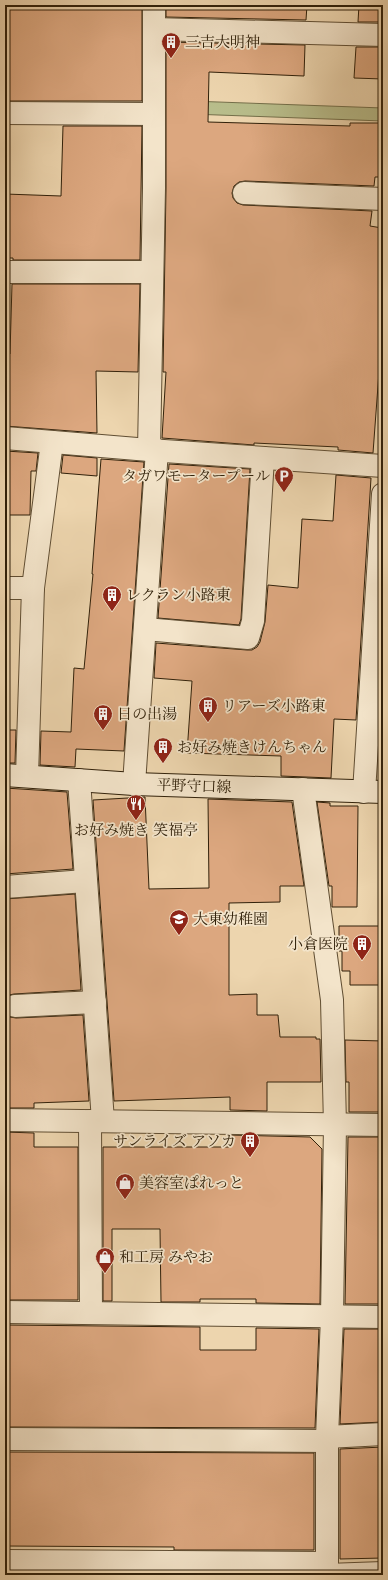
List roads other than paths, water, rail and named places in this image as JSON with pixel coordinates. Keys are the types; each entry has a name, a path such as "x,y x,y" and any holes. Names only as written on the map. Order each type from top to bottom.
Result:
{"street":[{"path":"134,784 145,629 153,450 152,272 154,5"},
{"path":"154,29 383,35"},
{"path":"5,114 153,114"},
{"path":"244,193 383,199"},
{"path":"5,272 152,272"},
{"path":"5,438 383,466"},
{"path":"27,776 33,588 52,442"},
{"path":"145,629 248,638 253,620 263,458"},
{"path":"373,792 383,494"},
{"path":"5,588 33,588"},
{"name":"平野守口線","path":"5,775 134,784 373,792"},
{"path":"78,780 95,1002 97,1121 90,1313"},
{"path":"303,789 332,1000 335,1125 332,1317 327,1439 327,1571"},
{"path":"5,887 85,881"},
{"path":"15,1006 95,1002"},
{"path":"5,1120 383,1125"},
{"path":"5,1312 383,1317"},
{"path":"5,1439 327,1439 383,1434"},
{"path":"5,1562 383,1573"}],"place":[{"name":"三吉大明神","path":"171,59"},
{"name":"タガワモータープール","path":"284,493"},
{"name":"レクラン小路東","path":"112,612"},
{"name":"リアーズ小路東","path":"208,723"},
{"name":"日の出湯","path":"103,731"},
{"name":"お好み焼きけんちゃん","path":"163,764"},
{"name":"お好み焼き 笑福亭","path":"136,821"},
{"name":"大東幼稚園","path":"179,936"},
{"name":"小倉医院","path":"362,961"},
{"name":"サンライズ アソカ","path":"250,1158"},
{"name":"美容室ぱれっと","path":"125,1200"},
{"name":"和工房 みやお","path":"105,1274"}]}
